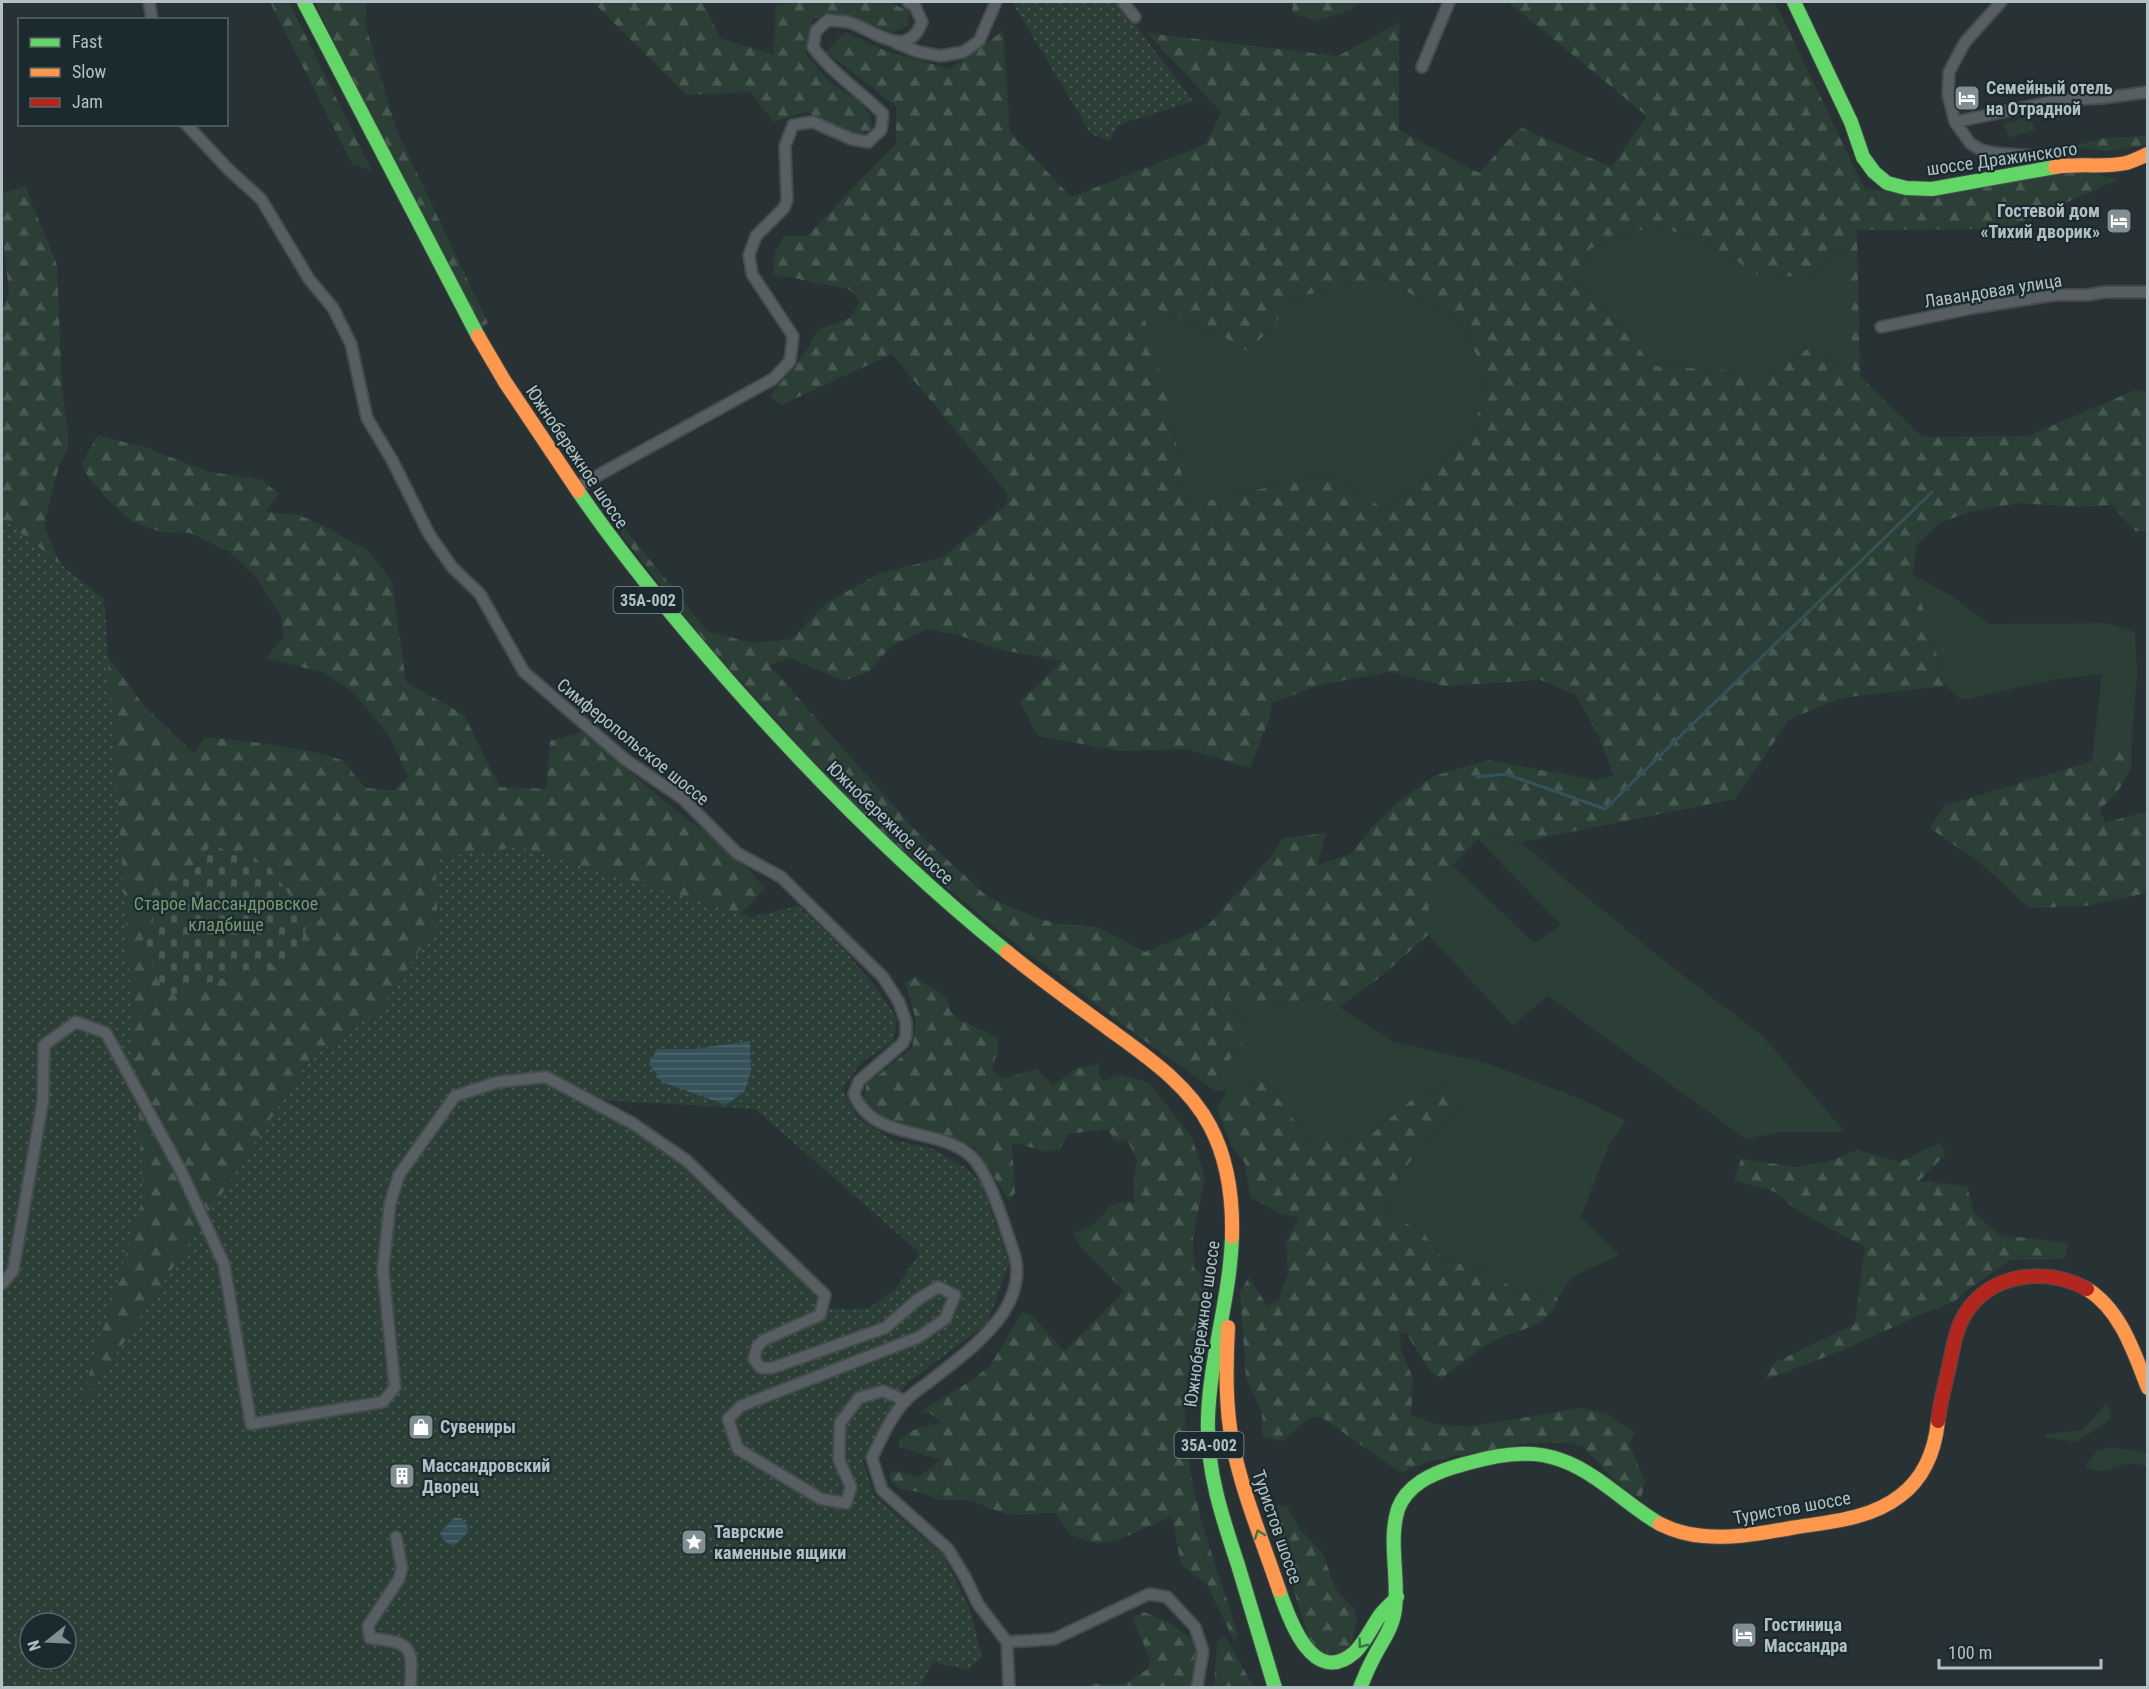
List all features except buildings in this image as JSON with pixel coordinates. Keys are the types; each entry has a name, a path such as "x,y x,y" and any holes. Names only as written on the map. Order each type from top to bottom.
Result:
{"main road":[{"name":"Южнобережное шоссе","path":"295,2 493,381 565,493 587,515 765,721 866,828 941,897 1005,951 1160,1067 1193,1101 1214,1135 1231,1195 1233,1225 1229,1283 1210,1389 1208,1425 1210,1461 1218,1498 1275,1688"},
{"name":"Южнобережное шоссе","path":"304,2 501,376 574,489 587,515 646,598 725,689 871,846 930,902 1040,990 1155,1075 1186,1106 1197,1124 1206,1141 1216,1174 1221,1195 1222,1220 1221,1253 1206,1337 1200,1388 1198,1422 1202,1461 1210,1500 1267,1688"},
{"name":"шоссе Дражинского","path":"1794,2 1851,122 1863,157 1874,172 1887,183 1906,188 1932,189 2072,164 2127,163 2148,154"},
{"path":"544,460 551,461 574,489"},
{"name":"Туристов шоссе","path":"1360,1688 1395,1614 1395,1524 1409,1491 1428,1477 1492,1457 1522,1452 1566,1459 1588,1471 1653,1521 1672,1530 1698,1536 1735,1537 1847,1520 1901,1497 1918,1477 1932,1452 1959,1325 1974,1304 1992,1287 2018,1276 2042,1275 2067,1278 2089,1290 2109,1306 2124,1328 2148,1388"},
{"name":"Туристов шоссе","path":"1229,1283 1226,1370 1230,1427 1247,1500 1298,1638 1314,1661 1328,1665 1337,1664 1355,1653 1396,1597"}],"street":[{"path":"149,2 152,18"},
{"path":"892,41 907,40 919,31 922,22 915,6 908,2"},
{"path":"574,489 773,379 790,361 793,336 752,274 749,255 756,236 784,208 787,200 785,146 793,125 813,122 851,139 868,142 881,130 883,114 865,96 825,64 813,47 816,31 828,20 848,22 919,52 940,56 963,52 979,41 996,2"},
{"path":"1123,2 1134,17"},
{"path":"1422,67 1449,2"},
{"path":"2001,2 1965,42 1949,72 1948,96 1955,122 1970,143 1981,150 2044,157 2072,164"},
{"path":"1955,122 2059,100 2103,98 2148,92"},
{"name":"Симферопольское шоссе","path":"188,126 228,169 261,199 309,279 333,308 351,344 367,417 392,460 429,534 452,567 480,594 524,672 626,760 682,798 737,853 781,876 883,977 899,1002 906,1022 903,1043 859,1081 854,1094 858,1105 870,1118 888,1126 958,1147 972,1157 986,1178 1018,1268 1017,1281 1003,1316 964,1354 906,1401 886,1427 872,1458 882,1490 948,1549 965,1576 978,1604 1007,1642"},
{"name":"Лавандовая улица","path":"1881,327 1950,312 2054,295 2148,292"},
{"path":"2,1284 13,1271 43,1100 44,1045 76,1023 106,1033 181,1171 224,1264 251,1424 382,1402 395,1388 383,1270 390,1203 399,1175 455,1096 498,1082 546,1077 632,1124 686,1160 825,1295 820,1315 764,1340 757,1347 754,1359 761,1368 772,1368 885,1328 917,1300 938,1287 955,1295 945,1319 919,1337 741,1406 728,1419 738,1449 821,1499 846,1503 851,1487 839,1460 840,1423 859,1398 883,1391 906,1401"},
{"path":"396,1537 402,1568 399,1579 368,1626 370,1638 398,1641 408,1648 412,1662 410,1688"},
{"path":"1009,1688 1007,1642 1054,1639 1149,1594 1167,1597 1195,1628 1203,1651 1197,1688"}],"green space":[{"path":"270,2 289,2 372,171 352,164"},
{"path":"315,2 367,2 365,24 397,131 488,323 482,327 383,144"},
{"path":"593,2 703,2 720,38 774,55 775,6 796,2 888,2 909,11 908,26 892,32 848,17 813,18 805,53 827,79 856,99 867,111 872,129 859,135 806,112 773,122 750,92 686,95"},
{"path":"1012,2 1118,2 1193,101 1118,125 1110,141 1091,134"},
{"path":"1293,2 1359,2 1351,10 1320,20 1292,14"},
{"path":"1508,2 1775,2 1864,188 1916,196 2062,169 2120,179 2005,229 1857,230 1860,376 1922,437 2028,436 2135,390 2147,392 2147,532 2135,531 2112,505 2078,507 2019,503 1969,512 1940,523 1916,546 1913,574 1946,686 1841,698 1790,719 1735,799 1520,842 1483,833 1429,891 1428,935 1378,979 1339,1007 1314,996 1283,1007 1228,994 1245,1023 1242,1043 1219,1075 1214,1090 1138,1036 998,930 865,819 703,639 623,537 618,520 707,631 752,643 792,639 826,603 880,573 942,558 1005,506 1008,494 892,354 781,405 770,396 807,350 817,330 850,318 860,301 849,289 773,274 775,252 784,236 807,236 896,143 896,106 826,52 846,32 883,50 950,69 1003,31 1010,132 1071,197 1206,144 1221,112 1147,33 1338,56 1399,23 1399,130 1479,173 1520,127 1611,167 1647,116","holes":["1658,227 1703,240 1763,278 1810,275 1839,246 1850,253 1853,377 1812,346 1772,373 1654,366 1578,278 1590,249 1620,234","1380,278 1444,311 1464,328 1480,363 1483,390 1474,432 1420,483 1384,509 1329,474 1187,505 1171,412 1142,310 1152,307 1227,339 1249,352 1297,297","927,629 961,636 997,649 1061,661 1020,702 1038,736 1120,751 1187,749 1250,768 1270,717 1272,703 1320,685 1391,672 1445,686 1541,680 1576,695 1598,734 1614,776 1595,780 1488,760 1434,776 1403,798 1372,827 1351,854 1317,865 1326,833 1283,838 1270,858 1206,927 1145,952 1098,927 1061,924 1039,919 988,897 918,833 769,665 790,658 844,681 868,672 891,647"]},
{"path":"2030,116 2035,130 2009,138 2004,124"},
{"path":"2147,136 2147,145 2108,151 2068,147 2105,138"},
{"path":"25,186 57,265 62,389 68,431 68,448 59,465 44,526 88,630 145,707 194,753 205,737 261,743 310,751 342,760 366,788 394,790 408,777 390,737 355,694 325,673 266,658 284,637 281,616 257,578 230,552 190,533 161,532 131,521 108,500 89,478 81,464 98,435 150,449 209,472 260,479 279,494 265,512 299,515 326,527 368,551 392,581 406,682 464,715 500,787 546,789 550,741 582,732 679,813 713,837 748,868 765,888 741,914 519,847 435,858 438,923 380,1010 311,1058 2,1530 2,309 9,292 2,230 2,194"},
{"path":"1658,227 1703,240 1763,278 1810,275 1839,246 1850,253 1854,378 1812,346 1772,373 1654,366 1578,278 1590,249 1620,234"},
{"path":"1380,278 1444,311 1464,328 1480,363 1483,390 1474,432 1420,483 1384,509 1329,474 1187,505 1171,412 1141,310 1152,307 1227,339 1249,352 1297,297"},
{"path":"2,518 104,599 144,1194 78,1412 311,1058 380,1010 438,923 435,858 519,847 751,917 798,906 852,959 897,1019 893,1042 862,1062 842,1089 857,1117 892,1140 931,1148 964,1167 981,1182 1009,1263 987,1324 906,1384 886,1415 863,1461 874,1495 943,1555 970,1609 982,1657 968,1670 933,1662 919,1688 2,1687","holes":["601,1100 755,1109 920,1253 896,1288 868,1309 829,1309 661,1146"]},
{"path":"1913,575 1950,595 1990,624 2105,623 2135,632 2137,675 2131,750 2119,743 2092,761 2102,674 2052,680 1962,700 1946,686"},
{"path":"2119,742 2131,750 2131,769 2116,794 2100,809 2105,823 2147,811 2147,893 2086,906 2029,908 1983,865 1930,828 1944,806 2092,761"},
{"path":"1483,833 1520,842 1673,968 1762,1035 1845,1132 1780,1132 1746,1139 1548,996 1513,1025 1428,935 1429,891 1453,866 1534,943 1561,925 1478,839"},
{"name":"Старое Массандровское кладбище","path":"212,845 270,867 308,923 292,965 247,970 166,997 142,942 161,897"},
{"path":"915,977 947,998 950,1011 960,1020 997,1037 999,1047 992,1068 1002,1079 1036,1069 1053,1085 1076,1069 1101,1063 1098,1072 1103,1081 1121,1075 1150,1083 1192,1138 1205,1177 1193,1238 1194,1268 1209,1284 1193,1346 1187,1383 1185,1415 1187,1447 1199,1510 1238,1634 1234,1641 1207,1584 1181,1565 1172,1516 1118,1540 1097,1544 1070,1535 1055,1513 1008,1515 969,1500 938,1500 923,1493 899,1488 891,1481 890,1473 897,1471 918,1477 941,1460 900,1447 899,1441 910,1431 941,1422 931,1414 920,1412 972,1380 990,1366 1022,1312 1031,1315 1064,1351 1124,1291 1080,1246 1073,1233 1091,1226 1113,1205 1125,1202 1135,1203 1133,1183 1137,1160 1128,1141 1115,1140 1107,1129 1068,1134 1060,1149 1047,1152 1012,1144 1015,1193 1009,1201 976,1148 948,1136 885,1122 870,1110 864,1102 866,1085 912,1048 916,1020 905,983"},
{"path":"1228,993 1251,1001 1283,1007 1314,996 1339,1007 1394,1042 1486,1063 1581,1099 1626,1121 1609,1145 1581,1217 1619,1255 1572,1277 1558,1298 1550,1293 1519,1292 1481,1267 1444,1261 1425,1235 1388,1211 1398,1179 1428,1137 1456,1111 1459,1104 1454,1089 1447,1085 1411,1100 1372,1134 1356,1143 1336,1134 1313,1146 1265,1080 1227,1092 1214,1090 1219,1075 1242,1043 1245,1023"},
{"path":"1265,1080 1313,1146 1336,1134 1356,1143 1372,1134 1411,1100 1447,1085 1454,1088 1459,1104 1456,1111 1428,1137 1398,1178 1388,1211 1425,1235 1444,1261 1481,1267 1519,1292 1550,1293 1558,1298 1554,1309 1539,1323 1487,1345 1441,1379 1431,1372 1406,1333 1400,1333 1401,1349 1413,1379 1411,1415 1434,1424 1468,1427 1580,1408 1605,1413 1635,1432 1629,1443 1645,1481 1641,1499 1622,1487 1582,1446 1569,1443 1527,1443 1429,1461 1401,1473 1321,1417 1308,1418 1283,1441 1262,1437 1262,1413 1246,1377 1240,1292 1249,1277 1267,1306 1278,1301 1288,1272 1286,1241 1299,1217 1283,1215 1250,1197 1245,1163 1232,1147 1217,1109 1227,1092"},
{"path":"1940,1143 1946,1154 1919,1181 1967,1186 1974,1213 2000,1235 2069,1243 2064,1259 2010,1260 1971,1287 1954,1302 1841,1351 1765,1380 1774,1363 1855,1324 1865,1247 1797,1210 1775,1192 1734,1180 1741,1159 1797,1167 1827,1162 1857,1150 1900,1162"},
{"path":"2107,1403 2111,1413 2110,1420 2077,1442 2046,1438 2046,1434 2082,1430"},
{"path":"2111,1447 2147,1453 2147,1467 2129,1464 2100,1471 2085,1466 2097,1451"},
{"path":"1278,1504 1287,1507 1302,1532 1323,1554 1336,1590 1355,1610 1357,1620 1351,1644 1342,1653 1321,1654 1311,1644 1273,1525"},
{"path":"1144,1612 1171,1623 1197,1644 1190,1687 1086,1688 1092,1684 1124,1684 1148,1669 1151,1662 1132,1617"},
{"path":"1224,1635 1253,1687 1214,1687 1217,1642"}],"water":[{"path":"750,1041 751,1070 745,1091 726,1105 662,1082 649,1064 657,1049 694,1049"},
{"path":"454,1518 461,1518 467,1524 468,1532 455,1545 448,1544 441,1537 442,1530"}],"waterway":[{"path":"1477,777 1506,774 1605,809 1932,492"}],"traffic: fast":[{"path":"304,2 478,336"},
{"path":"1794,2 1851,122 1863,157 1874,172 1887,183 1906,188 1932,189 2055,167"},
{"path":"578,491 631,564 669,611 793,752 861,822 932,889 1007,952"},
{"path":"1232,1237 1228,1282 1212,1373 1208,1437 1212,1474 1221,1511 1275,1688"},
{"path":"1360,1688 1394,1616 1396,1597 1394,1533 1398,1509 1407,1493 1429,1477 1454,1467 1498,1456 1535,1454 1552,1457 1570,1463 1588,1473 1660,1524"},
{"path":"1279,1590 1289,1617 1305,1646 1315,1656 1327,1662 1340,1661 1355,1652 1381,1614 1397,1597"}],"traffic: slow":[{"path":"2055,167 2117,164 2148,154"},
{"path":"478,336 505,382 578,491"},
{"path":"1007,952 1151,1060 1190,1097 1210,1126 1221,1152 1232,1208 1232,1237"},
{"path":"2087,1289 2099,1298 2118,1320 2132,1347 2148,1388"},
{"path":"1228,1327 1227,1401 1230,1431 1248,1500 1279,1590"},
{"path":"1660,1524 1693,1535 1737,1536 1833,1522 1875,1510 1900,1496 1916,1481 1931,1453 1938,1421"}],"traffic: jam":[{"path":"1938,1421 1957,1333 1965,1314 1976,1300 1989,1289 2004,1282 2038,1276 2071,1282 2087,1289"}],"place":[{"name":"Семейный отель на Отрадной","path":"1967,98"},
{"name":"Гостевой дом «Тихий дворик»","path":"2119,221"},
{"name":"Сувениры","path":"421,1427"},
{"name":"Массандровский Дворец","path":"402,1476"},
{"name":"Таврские каменные ящики","path":"694,1542"},
{"name":"Гостиница Массандра","path":"1744,1635"}]}
